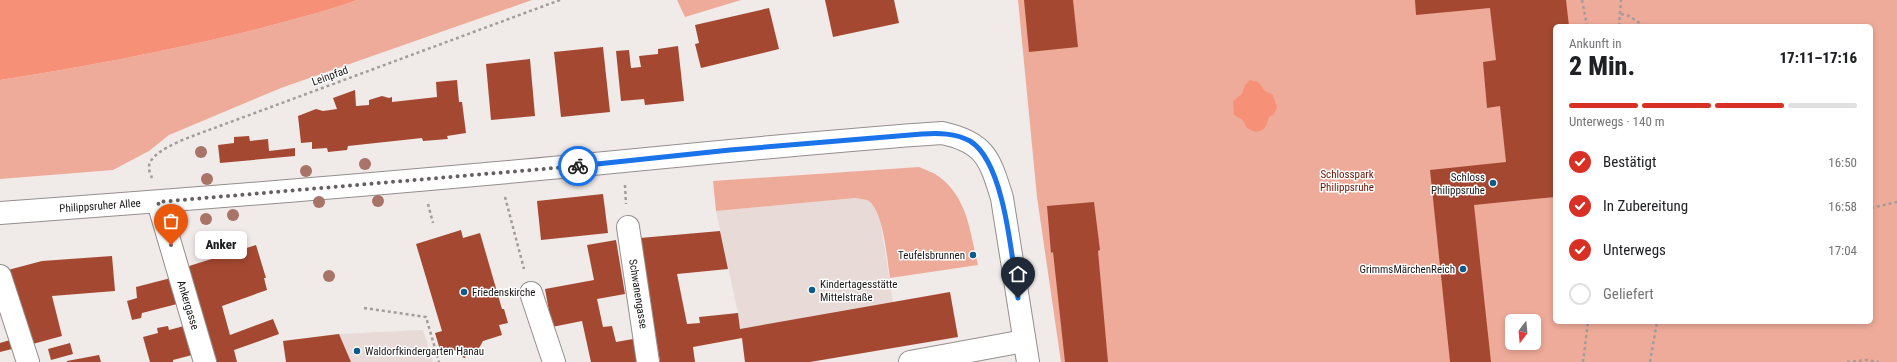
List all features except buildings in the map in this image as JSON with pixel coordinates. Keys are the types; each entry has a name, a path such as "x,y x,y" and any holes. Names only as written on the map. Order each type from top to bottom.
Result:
{"main road":[{"name":"Philippsruher Allee","path":"0,213 158,202 730,150 942,133 958,136 971,142 986,158 995,176 1002,198 1028,362"},
{"name":"Ankergasse","path":"158,202 205,362"},
{"name":"Schwanengasse","path":"628,227 648,362"},
{"path":"0,276 28,362"},
{"path":"531,293 554,362"},
{"path":"910,362 1024,341"}],"path":[{"name":"Leinpfad","path":"158,202 149,166 152,158 162,150 217,127 560,0"},
{"path":"1582,0 1588,24"},
{"path":"1619,24 1621,0"},
{"path":"1621,14 1629,16 1641,24"},
{"path":"622,161 628,227"},
{"path":"1873,208 1897,202"},
{"path":"507,206 531,293"},
{"path":"430,211 433,223"},
{"path":"364,308 426,317 440,362"},
{"path":"1583,362 1588,324"},
{"path":"1650,362 1657,324"},
{"path":"1847,362 1866,360 1879,362"}],"shaded area":[{"path":"0,0 357,0 304,17 188,45 63,70 0,80"},
{"path":"1250,80 1258,82 1265,91 1273,95 1277,107 1274,114 1269,117 1265,128 1255,132 1247,128 1243,120 1234,115 1233,101 1242,94 1245,85"},
{"name":"Kindertagesstätte Mittelstraße","path":"855,198 867,200 877,210 880,219 900,347 818,360 745,362 738,313 716,211"},
{"name":"Waldorfkindergarten Hanau","path":"423,330 433,362 286,362 283,341 339,334"}],"green space":[{"path":"357,0 532,0 281,88 169,135 149,151 113,170 0,179 0,80 63,70 188,45 304,17"},
{"path":"677,0 741,0 685,17"},
{"name":"Schlosspark Philippsruhe","path":"1018,0 1897,0 1897,362 1061,362 1037,197"},
{"path":"919,167 938,176 956,194 962,205 970,228 978,265 890,278 881,224 873,205 867,200 855,198 716,211 713,181"}],"way so far":[{"path":"171,245 158,202 578,166"}],"place":[{"name":"Schloss Philippsruhe","path":"1493,183"},
{"name":"Anker","path":"171,245"},
{"name":"Teufelsbrunnen","path":"973,255"},
{"name":"GrimmsMärchenReich","path":"1463,269"},
{"name":"Kindertagesstätte Mittelstraße","path":"812,290"},
{"name":"Friedenskirche","path":"464,292"},
{"name":"Waldorfkindergarten Hanau","path":"357,351"}],"route":[{"path":"578,166 730,150 922,134 942,133 958,136 971,142 979,149 986,158 995,176 1002,198 1018,298"}]}
